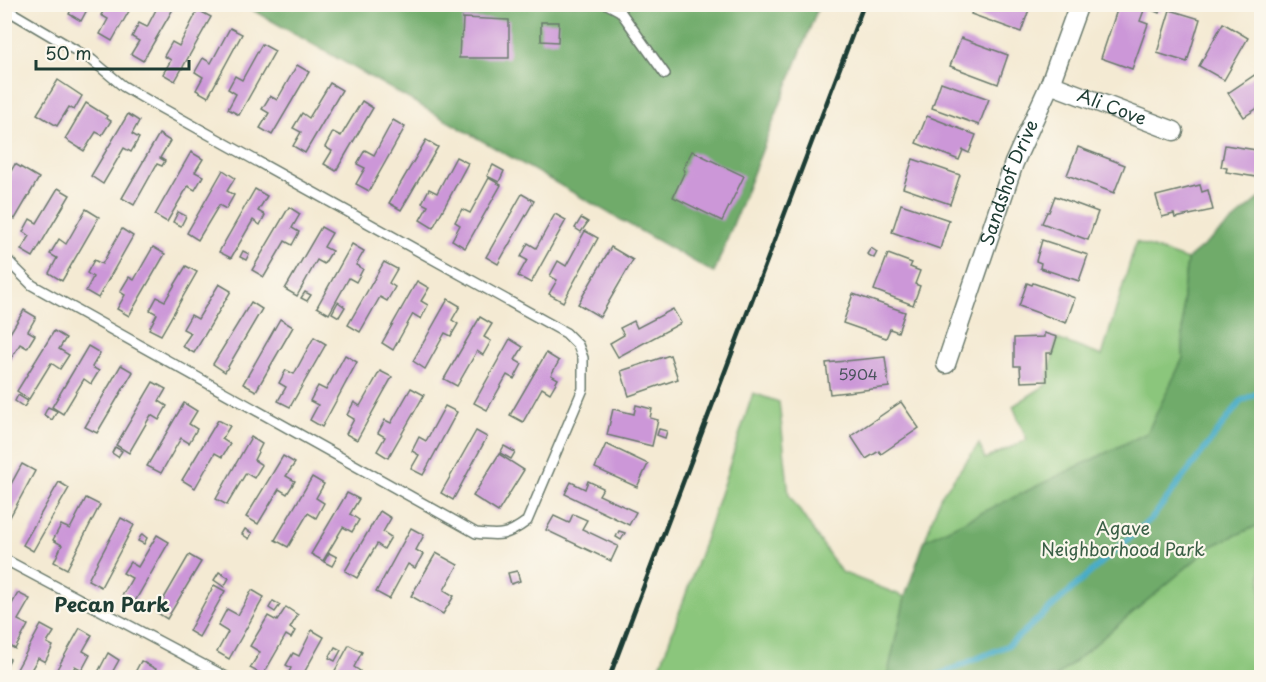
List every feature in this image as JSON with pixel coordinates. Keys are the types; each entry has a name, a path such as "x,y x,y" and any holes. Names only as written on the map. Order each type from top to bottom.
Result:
{"street":[{"name":"Sandshof Drive","path":"946,364 1014,163 1050,84 1079,4"},
{"name":"Ali Cove","path":"1050,84 1174,130"}],"lane":[{"path":"607,4 620,11 665,74"},
{"path":"4,8 92,60 123,86 147,100 566,333 578,345 583,358 583,389 527,521 513,532 496,536 476,533 32,285 4,256"},
{"path":"4,559 228,678"}],"green space":[{"path":"244,5 819,5 714,273"},
{"path":"1261,197 1261,524 1212,546 1056,677 887,677 905,597 925,540 1147,433 1183,358 1183,293 1187,260"},
{"name":"Agave Neighborhood Park","path":"1136,242 1187,260 1183,293 1183,358 1261,419 1261,677 656,678 705,540 753,393 779,402 789,495 841,572 905,597 940,497 979,444 985,459 1027,440 1013,406 1046,385 1057,339 1102,356"}],"building":[{"path":"74,4 90,4 81,21 69,14"},
{"path":"108,4 133,4 112,41 100,34 108,19 101,15"},
{"path":"159,4 176,4 143,61 131,54 139,41 132,37 139,23 147,27"},
{"path":"974,4 1022,4 1030,7 1021,32 971,14"},
{"path":"1119,4 1146,5 1140,21 1148,24 1132,69 1101,58"},
{"path":"1154,5 1162,5 1159,13 1152,10"},
{"path":"198,10 211,17 175,81 163,74 171,60 164,56 172,42 179,46"},
{"path":"1170,10 1200,19 1187,62 1157,53"},
{"path":"463,18 509,20 509,58 459,58"},
{"path":"541,22 559,22 558,42 541,41"},
{"path":"1223,23 1248,38 1224,80 1199,66"},
{"path":"230,28 242,34 208,97 196,90 203,77 195,72 203,58 211,63"},
{"path":"961,38 1008,55 998,84 950,66"},
{"path":"262,44 275,51 239,115 228,109 236,94 228,89 235,76 242,80"},
{"path":"297,65 309,72 272,135 260,128 269,113 262,109 270,96 277,100"},
{"path":"1262,70 1262,105 1244,117 1228,93"},
{"path":"58,80 82,96 74,110 69,107 57,126 37,114"},
{"path":"941,82 989,99 979,125 932,108"},
{"path":"330,83 342,90 305,153 293,146 301,132 293,128 302,113 309,118"},
{"path":"362,101 373,108 336,171 324,164 332,151 325,147 333,132 341,136"},
{"path":"86,103 111,121 102,135 96,132 84,151 65,139"},
{"path":"128,114 139,121 132,134 139,138 131,152 124,148 103,184 91,176"},
{"path":"927,116 976,135 969,153 963,150 959,160 916,143"},
{"path":"393,120 405,127 369,191 356,184 365,168 357,164 365,150 374,155"},
{"path":"159,134 170,141 160,158 165,161 162,166 157,164 134,205 122,198"},
{"path":"426,140 438,147 401,210 389,203"},
{"path":"1225,145 1262,151 1262,178 1226,172 1227,168 1221,167"},
{"path":"1078,147 1125,165 1114,193 1067,175"},
{"path":"692,151 744,176 722,221 673,197"},
{"path":"191,152 203,159 195,172 203,176 195,190 188,186 167,222 155,215"},
{"path":"456,157 468,163 433,228 420,220 428,206 422,203 429,189 437,193"},
{"path":"913,159 960,175 950,204 903,188"},
{"path":"15,164 39,178 15,219 4,213 4,170 10,173"},
{"path":"493,165 504,171 499,182 487,176"},
{"path":"223,170 235,178 227,191 234,195 226,209 219,205 198,240 187,233"},
{"path":"489,178 501,185 465,248 452,240 460,225 455,222 462,209 470,213"},
{"path":"1200,185 1202,192 1208,190 1213,210 1175,218 1174,214 1162,217 1156,196"},
{"path":"58,188 70,195 33,257 21,250 30,236 23,232 30,219 37,223"},
{"path":"255,189 267,196 258,211 265,215 260,225 253,220 231,258 219,252"},
{"path":"522,194 534,201 498,264 486,257"},
{"path":"1055,196 1098,212 1088,240 1042,223"},
{"path":"901,204 949,220 940,249 892,232"},
{"path":"289,207 300,214 292,228 299,232 292,245 285,241 264,277 252,270"},
{"path":"86,209 99,217 62,281 49,273 57,258 50,254 59,239 66,244"},
{"path":"178,212 186,216 181,226 173,222"},
{"path":"555,214 566,220 531,283 518,276 527,260 521,257 528,243 536,248"},
{"path":"581,218 588,222 581,232 575,228"},
{"path":"321,227 332,233 324,247 332,251 324,264 317,260 297,296 285,289"},
{"path":"122,229 133,236 98,298 86,291 93,277 87,273 94,260 102,264"},
{"path":"585,231 598,238 563,302 549,294 557,280 550,276 558,261 566,266"},
{"path":"1042,240 1088,255 1079,281 1040,268 1041,263 1036,261"},
{"path":"352,244 364,251 356,265 363,269 356,282 349,278 329,314 317,307"},
{"path":"153,247 165,254 129,316 117,309 125,295 120,292 129,277 134,280"},
{"path":"611,247 633,260 600,317 578,304"},
{"path":"871,248 877,252 874,258 867,254"},
{"path":"243,251 249,254 246,260 240,257"},
{"path":"888,254 912,263 910,267 920,271 915,284 920,286 913,305 874,290"},
{"path":"384,262 397,269 389,283 395,287 387,301 380,297 360,332 348,325"},
{"path":"186,266 197,272 161,335 149,329 157,314 150,310 157,297 165,301"},
{"path":"417,281 429,288 421,301 428,305 421,319 413,314 393,350 382,343"},
{"path":"1027,283 1075,298 1066,323 1019,306"},
{"path":"219,284 231,291 194,353 182,346 191,333 183,329 191,315 198,319"},
{"path":"305,292 311,295 307,301 301,298"},
{"path":"853,294 905,312 898,332 890,329 886,338 843,323"},
{"path":"448,299 460,306 452,320 458,324 451,336 445,333 425,369 413,361"},
{"path":"251,302 262,309 225,372 213,364"},
{"path":"338,302 345,307 339,317 332,313"},
{"path":"673,309 681,323 618,357 610,343 624,335 620,328 634,321 637,328"},
{"path":"24,310 36,317 28,331 35,335 27,348 20,344 4,370 4,343"},
{"path":"480,317 492,324 484,337 491,341 483,355 477,351 457,386 444,379"},
{"path":"280,319 293,327 256,391 243,384"},
{"path":"54,331 66,338 59,349 69,355 60,369 51,363 29,399 17,391"},
{"path":"1044,333 1057,337 1052,353 1046,353 1047,381 1021,382 1020,366 1014,366 1014,338 1044,337"},
{"path":"314,337 326,344 290,407 278,401 286,387 279,383 286,370 294,374"},
{"path":"510,339 523,347 515,360 522,364 514,379 507,375 487,410 474,403"},
{"path":"88,346 100,353 92,367 99,371 91,384 84,379 63,414 52,407"},
{"path":"546,353 559,361 551,375 558,379 550,393 542,388 523,422 510,415"},
{"path":"345,355 357,362 322,427 310,420 318,405 310,401 318,386 326,390"},
{"path":"670,355 678,379 629,396 621,371"},
{"path":"885,357 889,387 830,394 826,363"},
{"path":"121,365 133,372 97,433 85,427"},
{"path":"380,371 392,377 357,440 346,434 354,419 347,415 354,402 360,406"},
{"path":"153,382 166,389 159,401 167,406 159,420 151,415 129,453 116,445"},
{"path":"411,388 424,395 388,458 377,451 385,437 378,433 385,420 391,423"},
{"path":"18,395 28,401 24,407 15,401"},
{"path":"901,402 919,428 881,454 879,451 866,459 851,436"},
{"path":"184,403 197,411 189,424 197,429 189,443 181,438 161,473 147,466"},
{"path":"636,405 652,409 650,418 658,420 652,446 607,435 613,409 634,414"},
{"path":"445,406 457,412 423,475 411,469 419,455 412,451 419,437 426,441"},
{"path":"48,407 57,411 52,420 44,415"},
{"path":"218,420 230,426 222,439 230,444 222,457 215,453 195,488 182,480"},
{"path":"659,429 667,431 665,438 657,435"},
{"path":"476,431 487,437 453,500 441,493"},
{"path":"251,437 262,444 254,460 262,465 254,478 246,473 227,505 216,499"},
{"path":"606,444 648,464 637,487 595,468"},
{"path":"504,446 515,452 511,459 500,453"},
{"path":"115,447 122,451 118,457 112,453"},
{"path":"499,454 524,470 498,512 473,496"},
{"path":"283,456 295,463 286,476 295,481 287,494 279,489 258,524 246,517"},
{"path":"22,464 35,471 4,528 4,497"},
{"path":"312,477 324,484 316,498 324,503 316,518 308,513 288,547 275,540"},
{"path":"588,481 603,488 599,495 636,512 629,525 565,494 571,482 585,489"},
{"path":"59,482 69,488 33,551 23,545"},
{"path":"347,493 359,499 350,514 359,520 352,532 343,527 323,561 311,554"},
{"path":"86,498 100,505 67,569 54,562 62,545 53,540 61,525 70,529"},
{"path":"380,511 391,518 383,532 391,537 384,549 377,544 357,578 345,571"},
{"path":"573,514 587,520 582,529 618,546 611,561 546,530 554,516 569,523"},
{"path":"121,518 134,525 101,587 88,580"},
{"path":"411,528 424,535 416,550 423,554 415,568 408,564 389,599 376,592"},
{"path":"245,529 252,533 249,539 242,534"},
{"path":"619,531 625,533 621,540 616,537"},
{"path":"142,534 147,538 144,544 138,541"},
{"path":"157,535 169,542 134,603 122,596 132,578 123,573 130,562 138,567"},
{"path":"329,553 337,557 332,566 324,562"},
{"path":"436,553 458,565 444,590 454,596 443,614 411,596"},
{"path":"189,555 201,562 167,619 156,612"},
{"path":"517,571 520,581 511,584 508,573"},
{"path":"219,572 229,578 224,587 214,580"},
{"path":"214,585 225,591 199,637 189,631"},
{"path":"252,590 264,597 229,659 217,652 228,632 218,626 227,609 238,615"},
{"path":"18,593 30,599 18,620 28,625 15,649 7,644 4,648 4,619"},
{"path":"273,601 280,605 275,612 269,608"},
{"path":"286,607 298,615 290,628 295,631 291,638 286,635 263,675 250,668 260,652 250,646 268,616 277,621"},
{"path":"41,625 54,632 47,643 53,646 45,662 38,658 27,677 16,671"},
{"path":"80,628 92,635 83,651 90,655 82,670 75,666 69,678 52,678"},
{"path":"312,630 324,637 301,678 286,678 291,668 286,665 293,653 299,656"},
{"path":"349,645 362,652 354,667 360,671 357,677 349,673 347,678 331,678"},
{"path":"335,647 341,650 335,661 329,658"},
{"path":"108,653 119,660 109,678 95,678"},
{"path":"4,656 10,659 7,665 4,663"},
{"path":"141,661 156,669 151,678 132,678"}],"waterway":[{"path":"931,678 1009,645 1153,517 1241,401 1262,391"}],"railway":[{"path":"609,678 864,4"}],"district":[{"name":"Pecan Park","path":"112,605"}]}
